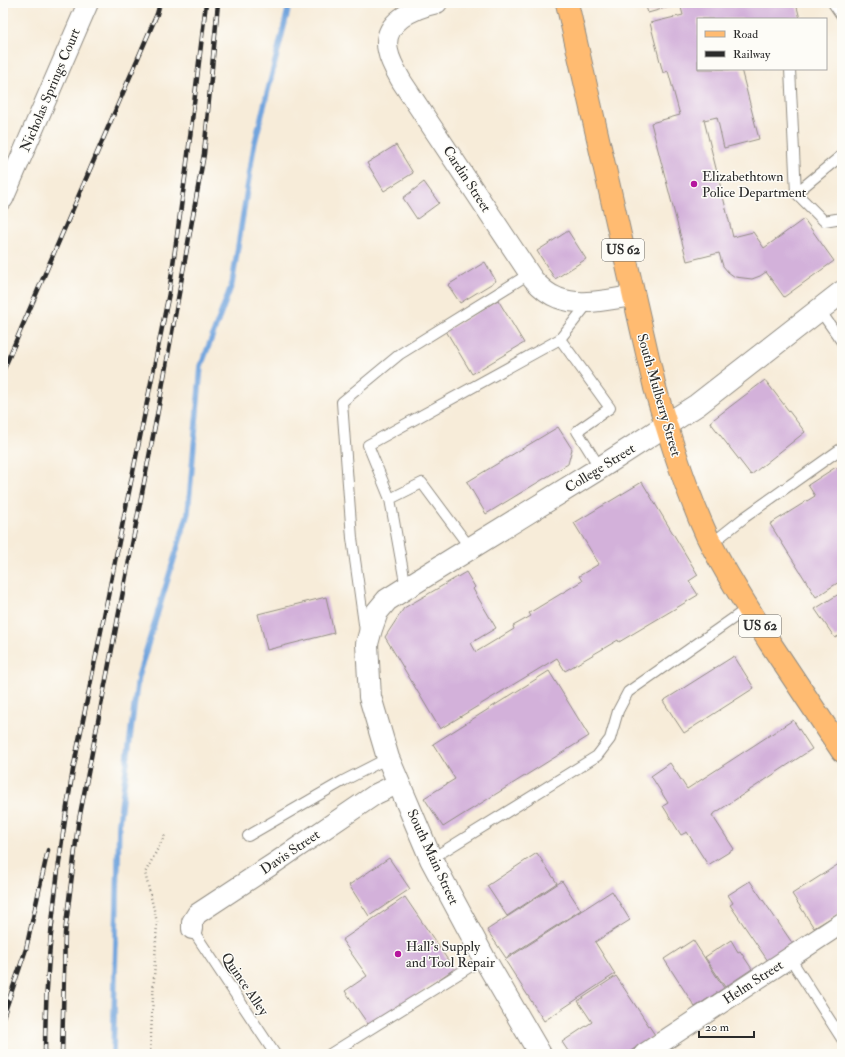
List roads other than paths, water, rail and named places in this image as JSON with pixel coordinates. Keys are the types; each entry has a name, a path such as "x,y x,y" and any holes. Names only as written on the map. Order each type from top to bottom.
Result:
{"main road":[{"name":"South Mulberry Street","path":"567,3 655,388 689,495 711,544 725,570 748,608 842,751"}],"street":[{"name":"Nicholas Springs Court","path":"3,199 88,3"},
{"name":"Cardin Street","path":"437,3 411,11 392,26 387,37 387,51 402,82 529,274 544,291 558,298 590,302 633,296"},
{"name":"College Street","path":"367,644 377,612 387,600 600,468 697,405 842,292"},
{"name":"South Main Street","path":"367,644 370,697 388,758 430,859 484,958 540,1054"},
{"name":"Davis Street","path":"192,929 192,922 197,914 376,794 399,783"},
{"name":"Helm Street","path":"644,1054 842,923"}],"lane":[{"path":"833,3 842,16"},
{"path":"790,70 796,193 824,221 842,218"},
{"path":"796,193 842,155"},
{"path":"367,644 352,538 342,402 400,354 529,274"},
{"path":"406,588 390,499 368,445 560,339 590,302"},
{"path":"819,309 842,342"},
{"path":"560,339 610,408 577,431 600,468"},
{"path":"711,544 745,517 842,448"},
{"path":"390,499 422,483 471,549"},
{"path":"430,859 597,756 610,739 618,711 628,692 748,608"},
{"path":"248,836 343,781 388,758"},
{"name":"Quince Alley","path":"192,929 275,1054"},
{"path":"330,1054 484,958"},
{"path":"790,958 842,1039"}],"waterway":[{"path":"113,1054 119,823 138,677 188,513 201,366 232,284 254,146 289,6 292,3"}],"railway":[{"path":"3,371 157,14 160,3"},
{"path":"45,1054 47,982 53,911 67,805 169,293 186,171 206,3"},
{"path":"62,1054 65,933 78,825 159,405 204,154 218,3"},
{"path":"3,1017 26,949 48,850"}],"place":[{"name":"Elizabethtown Police Department","path":"694,184"},
{"name":"Hall's Supply and Tool Repair","path":"398,954"}]}
